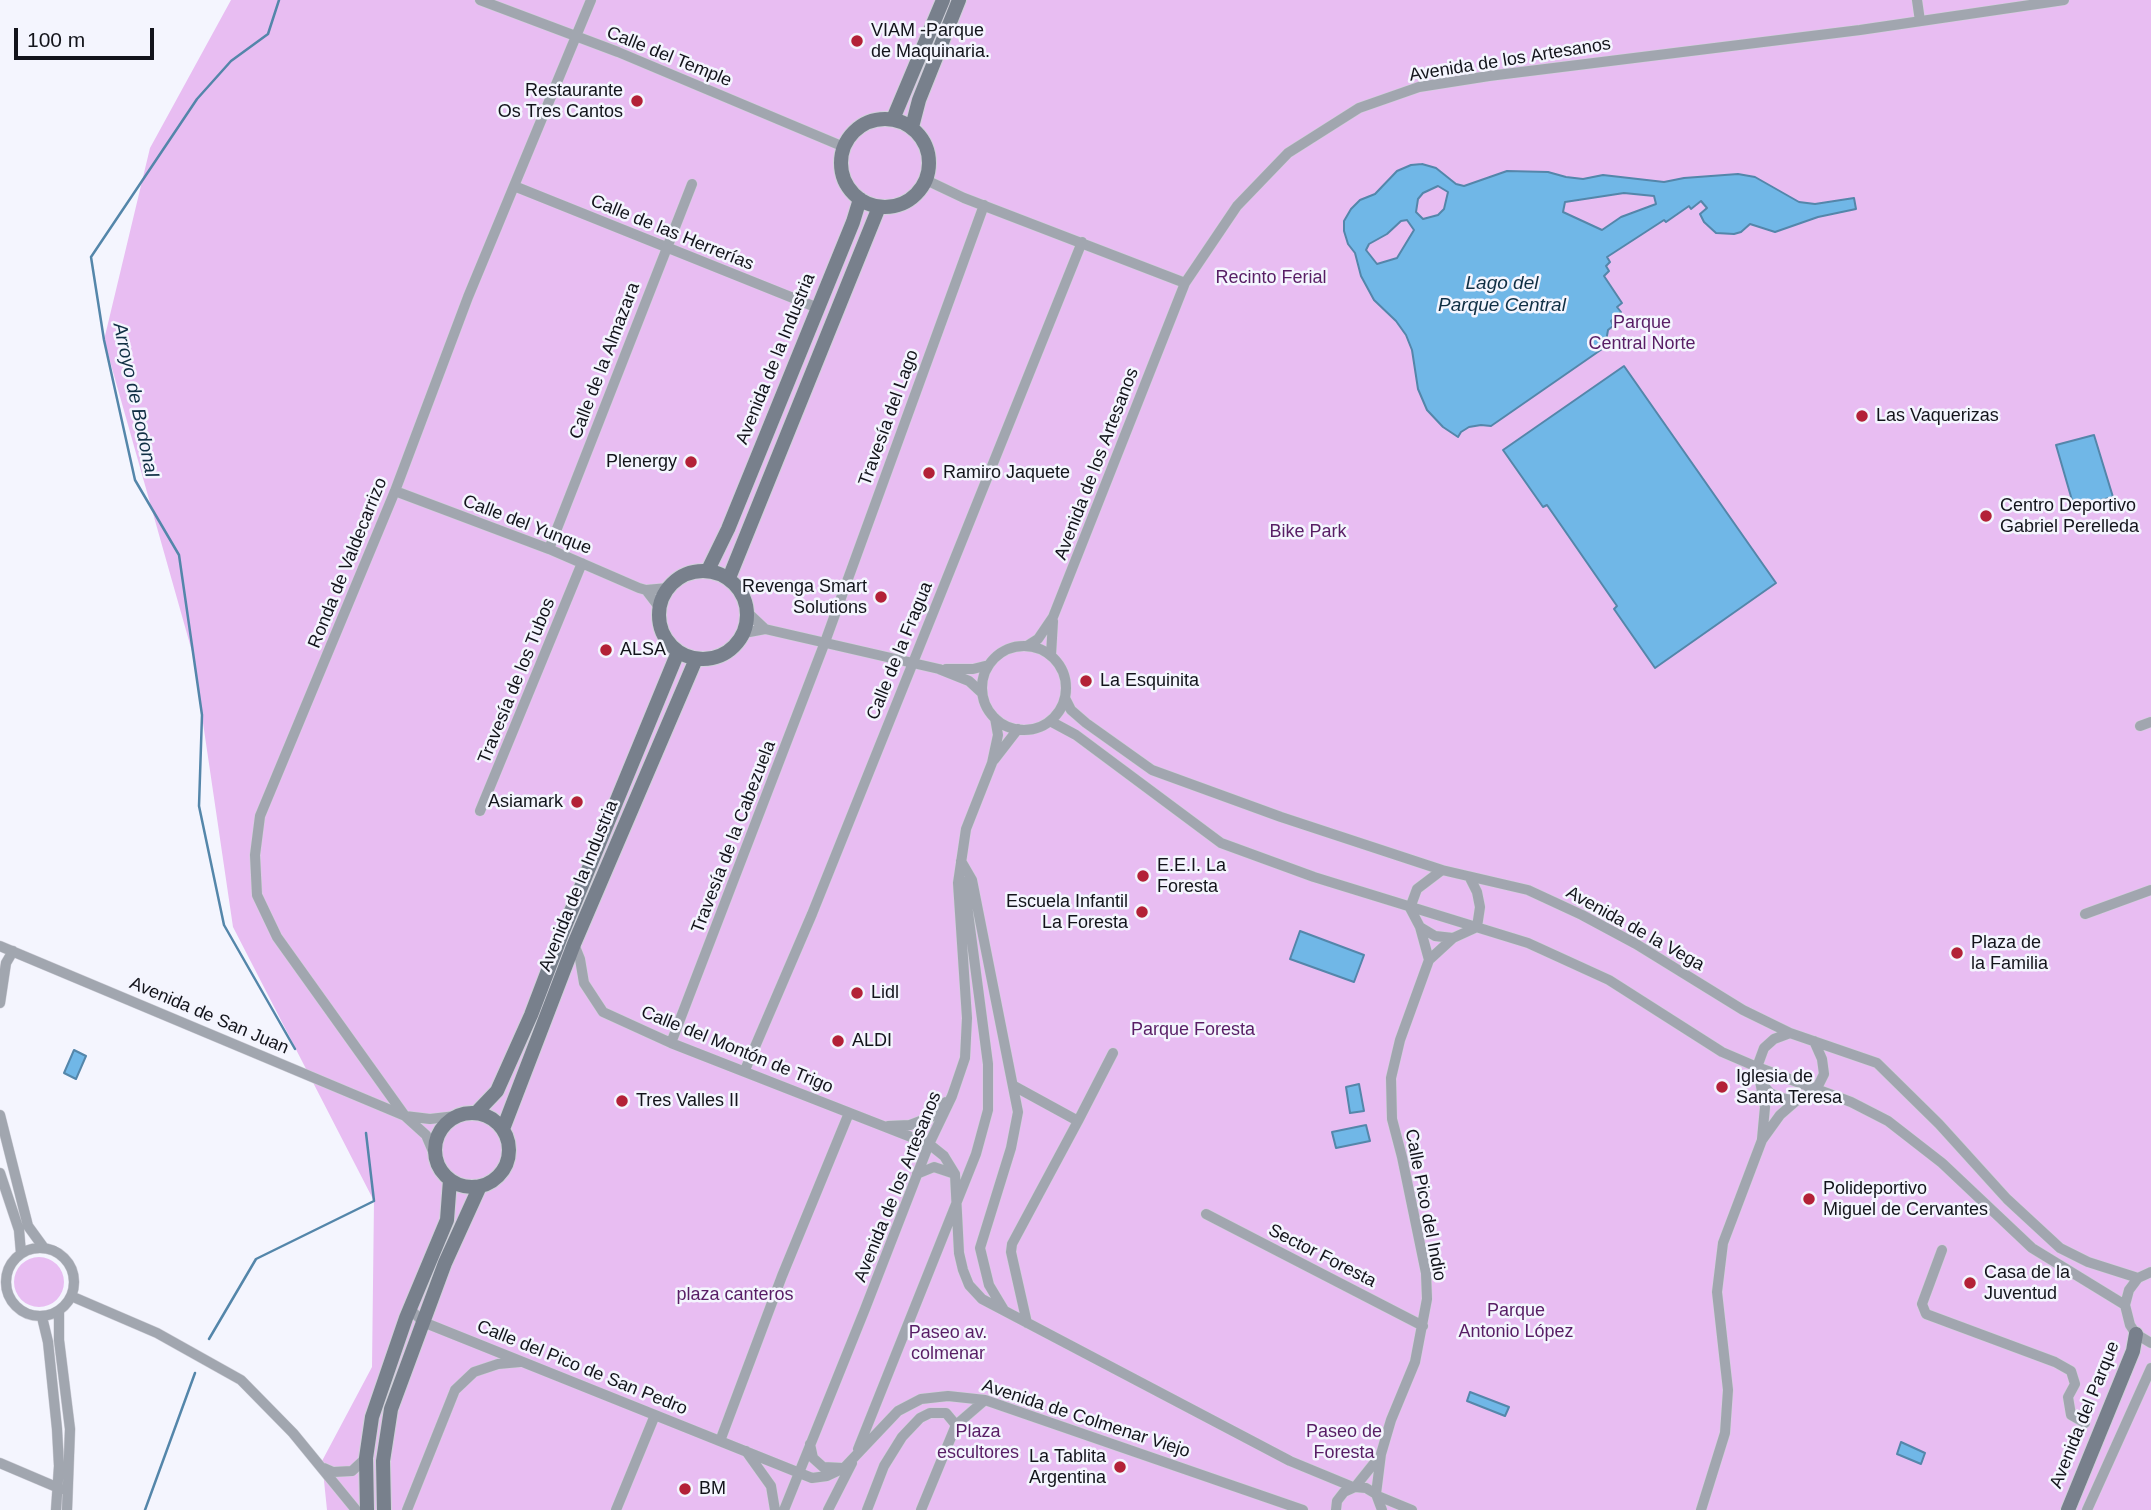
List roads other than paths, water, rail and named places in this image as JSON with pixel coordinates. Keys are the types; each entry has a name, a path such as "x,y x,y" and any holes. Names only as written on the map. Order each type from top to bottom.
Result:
{"street":[{"name":"Calle del Temple","path":"480,0 627,55 844,147"},
{"name":"Ronda de Valdecarrizo","path":"435,1156 426,1135 405,1116 277,937 257,895 255,855 260,816 395,492 468,297 591,0"},
{"path":"893,119 943,0"},
{"path":"912,127 919,100 959,0"},
{"path":"1917,0 1920,21"},
{"name":"Avenida de los Artesanos","path":"1027,646 1038,639 1053,617 1185,282 1237,206 1288,153 1359,108 1419,87 1489,76 2064,0"},
{"path":"878,119 893,119 912,127 922,138 928,151 926,180 918,192 907,201 894,206 879,207 860,199 843,176 841,161 844,147 852,134 863,124 878,119"},
{"path":"926,180 1185,282"},
{"name":"Calle de la Almazara","path":"549,549 692,184"},
{"name":"Calle de las Herrerías","path":"514,186 818,308"},
{"name":"Avenida de la Industria","path":"708,570 728,529 860,199"},
{"name":"Travesía del Lago","path":"825,642 984,205"},
{"path":"729,578 879,207"},
{"name":"Calle de la Fragua","path":"745,1070 817,901 1082,242"},
{"name":"Calle del Yunque","path":"395,492 549,549 646,590 668,588"},
{"name":"Travesía de los Tubos","path":"480,811 582,563"},
{"path":"708,570 729,578 739,587 746,600 748,613 744,633 736,645 724,654 710,659 696,659 678,652 662,632 659,620 659,607 668,588 686,574 708,570"},
{"name":"Calle del Yunque","path":"646,590 659,607"},
{"path":"748,613 765,629"},
{"name":"Avenida de los Artesanos","path":"1051,655 1053,617"},
{"path":"744,633 765,629 939,669 969,681 982,693"},
{"name":"Travesía de la Cabezuela","path":"671,1042 825,642"},
{"path":"1027,646 1051,655 1064,675 1066,686 1065,698 1057,714 1040,727 1018,729 1006,726 995,718 986,707 982,693 984,674 989,665 1005,650 1027,646"},
{"name":"Avenida de la Industria","path":"476,1112 497,1091 525,1028 678,652"},
{"name":"Avenida de la Industria","path":"503,1129 574,944 696,659"},
{"path":"939,669 973,669 989,665"},
{"name":"Avenida de la Vega","path":"1065,698 1071,710 1086,723 1153,770 1281,817 1443,870 1528,890 1583,915 1636,944 1743,1010 1790,1032 1877,1063 1939,1124 2007,1199 2060,1248 2088,1262 2138,1278"},
{"name":"Avenida de los Artesanos","path":"784,1510 965,1058 968,1030 957,883 966,829 992,763 998,735 995,718"},
{"path":"1050,721 1076,735 1221,843 1314,877 1528,943 1609,981 1722,1052 1851,1102 1888,1121 1942,1163 2032,1248 2125,1305"},
{"path":"2140,726 2151,722"},
{"name":"Avenida de los Artesanos","path":"992,763 1018,729"},
{"path":"960,860 972,880 1017,1112 1015,1134 980,1248 989,1285 1005,1311"},
{"name":"Avenida de los Artesanos","path":"828,1510 855,1455 976,1154 988,1110 988,1064 960,860"},
{"path":"1429,960 1420,927 1410,908 1417,888 1443,870"},
{"path":"1470,878 1478,892 1480,907 1477,928"},
{"path":"2085,914 2151,890"},
{"path":"1420,927 1435,936 1453,938"},
{"name":"Calle Pico del Indio","path":"1377,1495 1381,1454 1391,1420 1415,1362 1427,1299 1426,1273 1392,1119 1391,1078 1400,1040 1429,960 1453,938 1477,928"},
{"name":"Calle del Montón de Trigo","path":"574,944 584,983 603,1013 929,1144"},
{"name":"Avenida de San Juan","path":"0,947 405,1116"},
{"path":"0,1003 5,963 13,951"},
{"path":"1762,1140 1765,1107 1757,1067 1764,1048 1774,1039 1790,1032"},
{"path":"1701,1510 1724,1444 1725,1433 1728,1390 1717,1307 1718,1274 1723,1244 1762,1140 1780,1115 1796,1101 1816,1090 1824,1074 1822,1059 1814,1041"},
{"path":"1027,1323 1011,1251 1012,1244 1113,1053"},
{"path":"1757,1067 1764,1086 1770,1093 1796,1101"},
{"path":"368,1102 373,1098 380,1081"},
{"path":"1014,1086 1078,1121"},
{"path":"884,1126 910,1125 931,1117 952,1096"},
{"path":"405,1116 430,1119 476,1112 486,1115 503,1129 509,1147 506,1165 495,1179 480,1186 459,1185 443,1173 435,1156 435,1144 438,1132 446,1122 456,1116"},
{"path":"720,1441 782,1276 849,1113"},
{"path":"0,1115 28,1226 44,1248"},
{"path":"929,1144 944,1156 955,1174 959,1253 969,1285 982,1299 1290,1461 1354,1487 1366,1488 1412,1510"},
{"path":"917,1174 934,1167 955,1174"},
{"path":"0,1173 19,1230 21,1253"},
{"path":"367,1510 366,1458 376,1404 410,1309 447,1220 450,1180"},
{"path":"384,1510 383,1461 391,1409 445,1264 480,1186"},
{"name":"Sector Foresta","path":"1206,1214 1423,1326"},
{"path":"32,1248 44,1248 54,1251 70,1265 74,1286 71,1296 59,1311 42,1317 31,1316 20,1311 6,1293 4,1269 21,1253 32,1248"},
{"path":"1941,1251 1922,1304 1926,1314 2055,1362 2071,1371 2075,1384 2068,1397 2071,1415 2085,1423"},
{"path":"2151,1272 2138,1278 2129,1290 2125,1305 2126,1315 2136,1334 2151,1343"},
{"path":"71,1296 157,1334 241,1380 293,1433 356,1510"},
{"name":"Calle del Pico de San Pedro","path":"410,1309 423,1322 799,1472"},
{"path":"56,1510 63,1489 70,1429 59,1340 59,1311"},
{"path":"42,1317 48,1342 67,1510"},
{"name":"Avenida del Parque","path":"2068,1510 2133,1351 2136,1334"},
{"path":"407,1510 455,1390 474,1372 498,1364 522,1362"},
{"path":"2087,1510 2151,1367"},
{"name":"Avenida de Colmenar Viejo","path":"844,1468 898,1411 921,1399 948,1396 985,1400 1303,1510"},
{"path":"921,1510 956,1425 985,1400"},
{"path":"867,1510 884,1466 902,1437 920,1418 930,1413 946,1413 956,1425"},
{"path":"616,1510 656,1415"},
{"path":"810,1444 813,1458 823,1467 844,1468"},
{"path":"746,1451 771,1486 775,1510"},
{"name":"Calle Pico del Indio","path":"1336,1510 1337,1501 1344,1492 1354,1487 1381,1454"},
{"path":"320,1466 333,1472 352,1471 366,1458"},
{"path":"0,1463 63,1489"},
{"path":"799,1472 812,1478 827,1476 844,1468"},
{"path":"1377,1495 1382,1510"}],"water":[{"name":"Lago del Parque Central","path":"1422,164 1436,168 1456,184 1464,186 1507,171 1548,172 1583,179 1603,175 1664,182 1738,174 1755,177 1799,202 1815,204 1854,198 1856,209 1818,217 1775,232 1750,224 1734,234 1716,233 1700,214 1707,208 1701,201 1666,222 1664,220 1607,257 1610,262 1606,266 1609,271 1604,276 1622,303 1617,307 1621,312 1611,321 1613,326 1608,330 1605,347 1491,426 1469,427 1458,437 1443,427 1427,410 1418,389 1412,350 1406,335 1374,300 1361,276 1355,253 1348,244 1344,231 1344,221 1360,200 1375,194 1397,171","holes":["1438,186 1448,192 1444,209 1438,215 1423,219 1416,212 1418,199 1423,193","1624,193 1654,196 1656,204 1621,217 1602,230 1563,212 1565,202","1407,220 1414,230 1397,258 1377,264 1366,250 1369,244 1387,234 1401,221"]},
{"path":"1624,366 1776,583 1655,668 1614,609 1617,606 1547,505 1543,507 1503,450"},
{"path":"2094,435 2113,497 2074,507 2056,445"},
{"path":"1300,931 1364,955 1354,982 1290,959"},
{"path":"74,1050 86,1056 76,1079 64,1073"},
{"path":"1359,1084 1364,1111 1350,1113 1346,1087"},
{"path":"1366,1125 1370,1141 1336,1148 1332,1132"},
{"path":"1470,1392 1509,1407 1505,1416 1467,1401"},
{"path":"1901,1442 1925,1453 1921,1464 1897,1454"}],"waterway":[{"name":"Arroyo de Bodonal","path":"279,0 268,34 231,61 197,99 91,257 104,340 135,480 179,555 202,715 199,806 224,925 295,1049"},
{"name":"Arroyo de Bodonal","path":"209,1339 256,1259 374,1201 366,1133"},
{"name":"Arroyo de Bodonal","path":"145,1510 195,1373"}],"place":[{"name":"VIAM -Parque de Maquinaria.","path":"857,41"},
{"name":"Restaurante Os Tres Cantos","path":"637,101"},
{"name":"Las Vaquerizas","path":"1862,416"},
{"name":"Plenergy","path":"691,462"},
{"name":"Ramiro Jaquete","path":"929,473"},
{"name":"Centro Deportivo Gabriel Perelleda","path":"1986,516"},
{"name":"Revenga Smart Solutions","path":"881,597"},
{"name":"ALSA","path":"606,650"},
{"name":"La Esquinita","path":"1086,681"},
{"name":"Asiamark","path":"577,802"},
{"name":"E.E.I. La Foresta","path":"1143,876"},
{"name":"Escuela Infantil La Foresta","path":"1142,912"},
{"name":"Plaza de la Familia","path":"1957,953"},
{"name":"Lidl","path":"857,993"},
{"name":"ALDI","path":"838,1041"},
{"name":"Iglesia de Santa Teresa","path":"1722,1087"},
{"name":"Tres Valles II","path":"622,1101"},
{"name":"Polideportivo Miguel de Cervantes","path":"1809,1199"},
{"name":"Casa de la Juventud","path":"1970,1283"},
{"name":"La Tablita Argentina","path":"1120,1467"},
{"name":"BM","path":"685,1489"}],"park label":[{"name":"Recinto Ferial","path":"1271,278"},
{"name":"Parque Central Norte","path":"1642,333"},
{"name":"Bike Park","path":"1308,532"},
{"name":"Parque Foresta","path":"1193,1030"},
{"name":"plaza canteros","path":"735,1295"},
{"name":"Parque Antonio López","path":"1516,1321"},
{"name":"Paseo av. colmenar","path":"948,1343"},
{"name":"Plaza escultores","path":"978,1442"},
{"name":"Paseo de Foresta","path":"1344,1442"}]}
